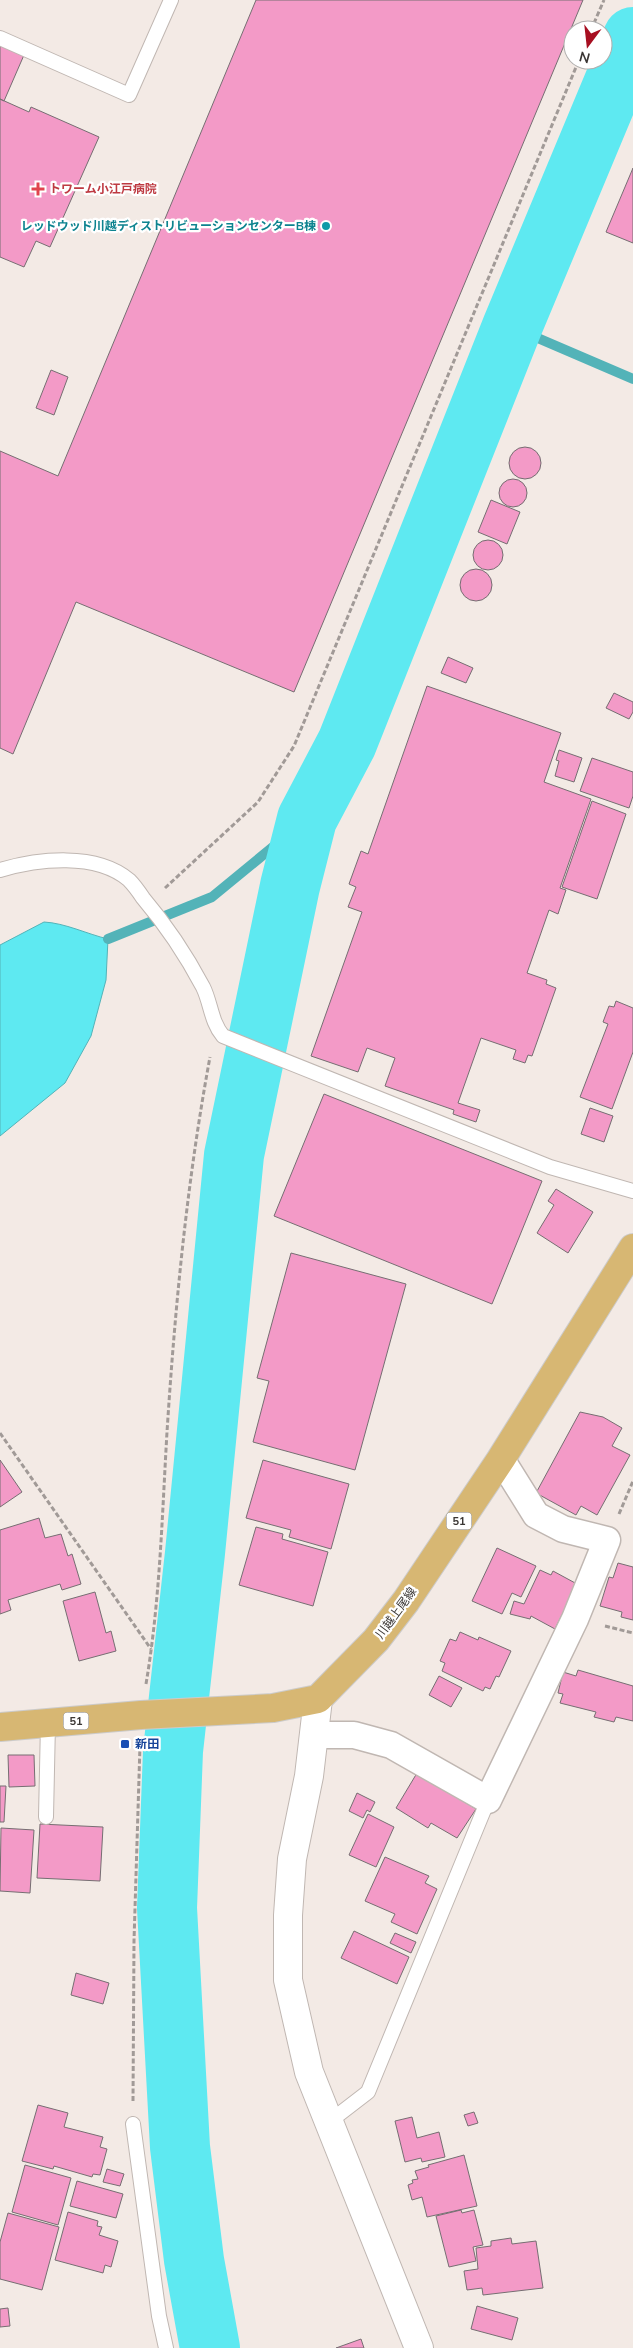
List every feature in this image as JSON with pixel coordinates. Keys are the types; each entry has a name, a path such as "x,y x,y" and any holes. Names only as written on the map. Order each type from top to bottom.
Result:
{"main road":[{"name":"川越上尾線","path":"0,1728 146,1714 224,1711 294,1705 318,1698 376,1640 406,1601 501,1459 633,1248"}],"street":[{"path":"315,1735 354,1735 392,1746 488,1800 575,1619 607,1540 563,1529 536,1514 501,1459"},
{"path":"318,1698 309,1776 292,1858 288,1914 288,1980 309,2072 419,2348"}],"lane":[{"path":"0,38 129,95 171,0"},
{"path":"0,870 18,865 62,860 104,866 129,880 172,936 204,989 219,1031 279,1058 550,1167 633,1191"},
{"path":"46,1817 48,1723"},
{"path":"329,2122 368,2092 488,1800"},
{"path":"133,2124 159,2316 166,2348"}],"path":[{"path":"595,20 604,0"},
{"path":"150,906 258,802 294,746 575,70"},
{"path":"133,2124 134,1942 146,1714 160,1561 181,1265 194,1153 219,1031"},
{"path":"0,1433 151,1650"}],"water":[{"path":"44,922 68,926 108,939 106,980 91,1036 65,1083 0,1136 0,945"}],"building":[{"name":"レッドウッド川越ディストリビューションセンターB棟","path":"256,0 583,0 575,20 563,20 563,48 294,692 76,602 13,754 0,748 0,451 58,476"},
{"path":"0,44 24,55 4,101 0,99"},
{"name":"トワーム小江戸病院","path":"0,99 29,112 31,107 99,137 50,247 36,241 24,267 0,257"},
{"path":"633,168 633,243 606,232"},
{"path":"51,370 68,377 54,415 36,408"},
{"path":"525,447 531,448 536,452 540,457 540,469 536,474 531,478 525,479 519,478 514,474 510,469 509,463 510,457 514,452 519,448"},
{"path":"513,479 523,483 527,493 523,503 513,507 503,503 499,493 503,483"},
{"path":"491,500 520,512 507,544 478,532"},
{"path":"488,540 499,544 503,555 499,566 488,570 477,566 473,555 477,544"},
{"path":"476,569 487,574 492,585 487,596 476,601 465,596 460,585 465,574"},
{"path":"448,657 473,668 466,683 441,673"},
{"path":"427,686 561,733 544,782 591,799 560,888 566,890 558,914 549,910 527,973 547,980 546,984 556,988 532,1056 528,1055 525,1063 513,1059 516,1050 481,1038 458,1103 480,1110 476,1122 453,1114 454,1110 385,1086 395,1058 367,1048 358,1072 311,1056 362,912 348,907 356,887 349,884 361,851 368,854"},
{"path":"614,693 633,702 633,712 629,719 606,708"},
{"path":"559,750 582,758 574,782 555,776 559,761 556,760"},
{"path":"592,758 633,772 633,796 629,808 580,791"},
{"path":"592,801 626,814 597,899 562,887"},
{"path":"616,1001 633,1008 633,1052 612,1109 580,1097 608,1024 603,1022 609,1006 614,1007"},
{"path":"324,1094 542,1181 492,1304 274,1216"},
{"path":"590,1108 613,1116 604,1142 581,1134"},
{"path":"556,1189 593,1212 568,1253 537,1233 554,1205 548,1201"},
{"path":"291,1253 406,1284 355,1470 253,1442 269,1381 257,1378"},
{"path":"580,1412 603,1417 622,1428 612,1446 630,1455 597,1515 581,1506 576,1515 536,1493"},
{"path":"0,1460 22,1492 0,1507"},
{"path":"263,1460 349,1484 331,1549 289,1537 291,1530 246,1518"},
{"path":"39,1518 45,1538 61,1534 68,1556 72,1554 81,1584 62,1590 60,1584 8,1600 11,1610 0,1614 0,1530"},
{"path":"256,1527 283,1534 282,1539 328,1552 313,1606 239,1585"},
{"path":"497,1548 536,1566 521,1597 512,1593 502,1614 472,1601"},
{"path":"618,1563 633,1567 633,1620 621,1617 622,1612 600,1606 609,1577 613,1578"},
{"path":"540,1570 551,1575 553,1571 577,1584 555,1629 531,1616 530,1619 510,1614 514,1601 524,1604"},
{"path":"95,1592 106,1633 111,1631 116,1651 79,1661 63,1601"},
{"path":"460,1632 478,1640 479,1637 511,1651 499,1677 496,1676 490,1689 485,1687 483,1691 442,1671 445,1663 440,1661 450,1639 456,1641"},
{"path":"578,1670 633,1686 633,1721 616,1717 614,1722 594,1717 596,1712 560,1703 563,1694 558,1693 563,1672 576,1676"},
{"path":"439,1676 462,1688 451,1707 429,1695"},
{"path":"8,1755 34,1755 35,1786 9,1787"},
{"path":"417,1773 476,1809 457,1838 431,1823 428,1828 396,1808"},
{"path":"0,1786 6,1786 4,1822 0,1822"},
{"path":"357,1793 375,1802 370,1812 367,1810 363,1818 349,1811"},
{"path":"368,1814 394,1827 376,1867 349,1855"},
{"path":"40,1824 103,1827 100,1881 37,1878"},
{"path":"1,1828 34,1830 30,1893 0,1891"},
{"path":"385,1857 429,1876 425,1883 437,1889 417,1934 391,1922 395,1914 365,1901"},
{"path":"354,1931 409,1957 397,1984 341,1958"},
{"path":"395,1933 416,1942 411,1953 390,1943"},
{"path":"76,1973 109,1983 103,2004 71,1995"},
{"path":"38,2105 68,2113 64,2127 103,2137 100,2147 107,2149 100,2175 93,2174 92,2177 54,2166 53,2169 22,2161"},
{"path":"474,2112 478,2123 468,2126 464,2115"},
{"path":"412,2117 417,2138 439,2132 445,2157 422,2162 421,2158 405,2162 395,2121"},
{"path":"464,2155 477,2206 427,2217 422,2197 412,2200 408,2185 413,2183 412,2180 418,2179 415,2171 429,2167 428,2165"},
{"path":"25,2165 71,2178 58,2225 12,2212"},
{"path":"107,2169 124,2174 120,2186 103,2182"},
{"path":"77,2181 123,2194 116,2218 70,2206"},
{"path":"461,2210 462,2213 474,2210 483,2245 473,2247 476,2261 449,2267 436,2216"},
{"path":"68,2212 98,2221 97,2226 102,2227 99,2235 118,2241 111,2267 105,2265 103,2273 55,2260"},
{"path":"8,2213 59,2227 42,2290 0,2279 0,2242"},
{"path":"511,2238 512,2244 536,2241 543,2288 483,2295 482,2288 467,2290 464,2271 478,2269 476,2248 491,2246 491,2241"},
{"path":"477,2306 518,2318 512,2340 471,2329"},
{"path":"8,2308 10,2326 0,2327 0,2309"},
{"path":"361,2339 364,2348 336,2348"}],"waterway":[{"path":"210,2348 194,2260 180,2147 167,1908 173,1751 195,1553 234,1155 290,886 307,819 347,743 512,327 633,37"},
{"path":"512,327 633,379"},
{"path":"108,939 212,897 307,819"}],"place":[{"name":"トワーム小江戸病院","path":"38,189"},
{"name":"レッドウッド川越ディストリビューションセンターB棟","path":"326,226"},
{"name":"新田","path":"125,1744"}]}
